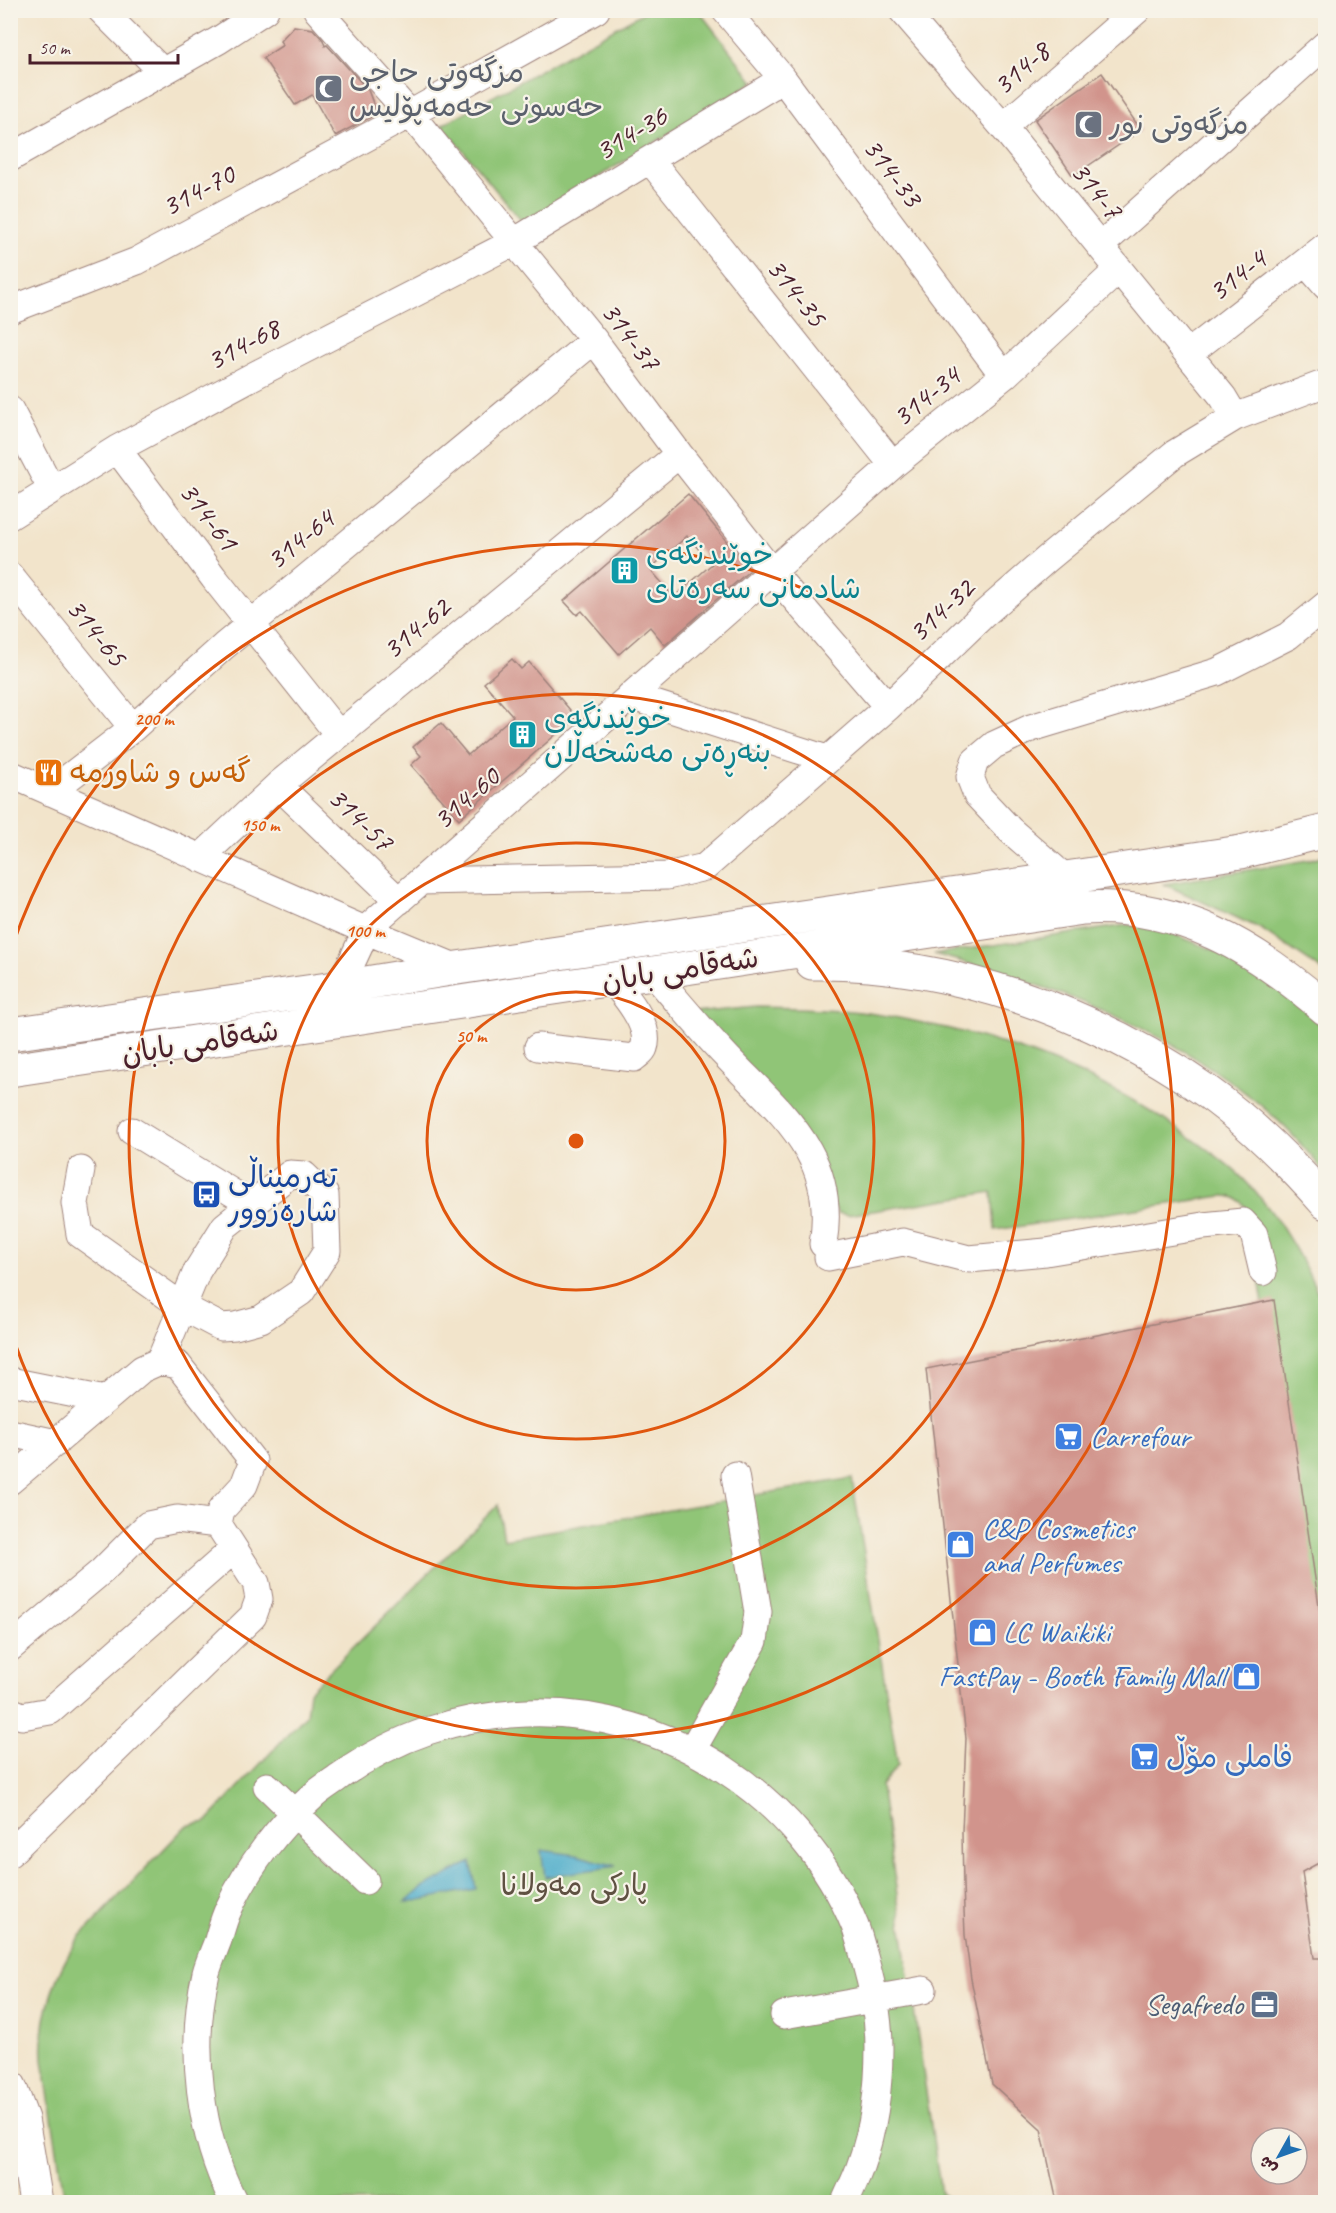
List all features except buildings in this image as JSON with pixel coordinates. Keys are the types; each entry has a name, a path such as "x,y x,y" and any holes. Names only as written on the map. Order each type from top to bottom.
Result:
{"main road":[{"path":"10,1034 335,988 1241,852 1326,831"},
{"name":"شەقامی بابان","path":"11,1071 1083,908 1109,907 1158,913 1181,919 1224,937 1264,960 1326,1009"},
{"path":"649,941 654,974"},
{"path":"613,946 614,979"},
{"path":"706,965 822,963 922,972 974,984 1065,1015 1143,1052 1206,1091 1273,1146 1326,1203"},
{"path":"10,2087 22,2120 36,2202"}],"street":[{"path":"101,10 162,71"},
{"path":"16,147 219,40 265,10"},
{"name":"314-37","path":"317,10 410,114 594,340 679,454 771,571 888,706"},
{"name":"314-70","path":"10,310 137,261 410,114 596,10"},
{"name":"314-33","path":"725,10 783,79 1004,376"},
{"name":"314-7","path":"902,10 1003,127 1223,397 1235,417"},
{"name":"314-8","path":"1003,127 1137,10"},
{"path":"1100,246 1326,44"},
{"name":"314-36","path":"513,242 783,79"},
{"name":"314-35","path":"650,160 893,465"},
{"name":"314-68","path":"10,516 117,449 513,242"},
{"path":"1316,255 1326,286"},
{"name":"314-4","path":"1188,354 1316,255"},
{"name":"314-34","path":"771,571 893,465 1004,376 1119,269"},
{"name":"314-64","path":"50,792 133,728 250,623 594,340"},
{"name":"314-32","path":"422,880 667,876 705,867 888,706 983,615 1174,454 1235,417 1326,383"},
{"path":"10,410 52,490"},
{"name":"314-61","path":"117,449 339,735"},
{"name":"314-62","path":"200,858 278,785 679,454"},
{"name":"314-60","path":"365,930 771,571"},
{"name":"314-65","path":"10,576 133,728"},
{"path":"1064,877 1010,830 977,795 970,777 975,761 994,745 1031,728 1217,672 1288,636 1326,605"},
{"path":"630,696 828,759"},
{"path":"10,774 457,968"},
{"name":"314-57","path":"278,785 399,901"},
{"path":"335,988 359,951 365,930"},
{"path":"654,974 700,1029 782,1114 802,1140 818,1170 823,1187 827,1211 823,1244 801,1174 786,1144 767,1119 666,1014 657,997 654,974"},
{"path":"538,1047 634,1058 640,1053 644,1048 645,1037 640,1019 614,979"},
{"path":"132,1131 251,1204"},
{"path":"81,1170 75,1203 80,1234 183,1306 221,1327 261,1319 301,1292 327,1251 325,1195 304,1175 290,1174 225,1226 197,1271 183,1306 160,1361"},
{"path":"828,1257 903,1242 969,1260 1046,1252 1203,1226 1243,1222 1254,1234 1263,1272"},
{"path":"10,1481 142,1369 160,1361 178,1365 253,1461 244,1485 220,1510 218,1524 255,1583 259,1599 253,1616 10,1853"},
{"path":"10,1381 105,1400"},
{"path":"10,1433 56,1443"},
{"path":"692,1750 754,1641 757,1628 758,1612 735,1475"},
{"path":"10,1648 102,1571 148,1525 177,1519 218,1524"},
{"path":"10,1711 22,1716 50,1712 233,1550"},
{"path":"234,2202 222,2179 202,2112 197,2042 206,1973 229,1907 265,1848 312,1796 366,1758 426,1730 490,1714 557,1712 622,1722 685,1745 739,1778 787,1820 826,1870 855,1926 873,1987 879,2046 876,2105 862,2163 845,2202"},
{"path":"267,1786 365,1881"},
{"path":"784,2015 923,1990"}],"green space":[{"path":"646,11 699,11 754,82 523,223 442,125"},
{"path":"1325,855 1325,972 1261,929 1164,884 1308,860"},
{"path":"1127,925 1155,927 1229,956 1288,994 1325,1029 1325,1173 1273,1116 1236,1086 1197,1059 1156,1036 1070,997 934,954"},
{"path":"756,1007 871,1013 950,1029 1039,1056 1096,1081 1151,1111 1216,1156 1251,1187 1283,1229 1325,1307 1325,1609 1310,1611 1249,1213 1242,1203 1235,1198 1222,1196 995,1230 992,1192 848,1215 838,1213 824,1190 692,1013"},
{"name":"پارکی مەولانا","path":"852,1478 898,1765 881,1786 941,2193 954,2202 65,2202 43,2060 43,2044 50,1997 69,1953 78,1939 186,1826 206,1822 306,1715 309,1691 498,1505 504,1539"}],"water":[{"path":"541,1850 576,1855 616,1866 545,1877"},
{"path":"471,1862 476,1889 405,1903 421,1889"}],"place":[{"name":"مزگەوتی حاجی حەسونی حەمەپۆلیس","path":"328,89"},
{"name":"مزگەوتی نور","path":"1088,124"},
{"name":"خوێندنگەی شادمانی سەرەتای","path":"625,571"},
{"name":"خوێندنگەی بنەڕەتی مەشخەڵان","path":"523,735"},
{"name":"گەس و شاورمە","path":"49,772"},
{"name":"تەرمیناڵی شارەزوور","path":"207,1194"},
{"name":"Carrefour","path":"1069,1436"},
{"name":"C&P Cosmetics and Perfumes","path":"961,1545"},
{"name":"LC Waikiki","path":"982,1632"},
{"name":"FastPay - Booth Family Mall","path":"1246,1676"},
{"name":"فاملی مۆڵ","path":"1145,1757"},
{"name":"Segafredo","path":"1264,2004"}]}
